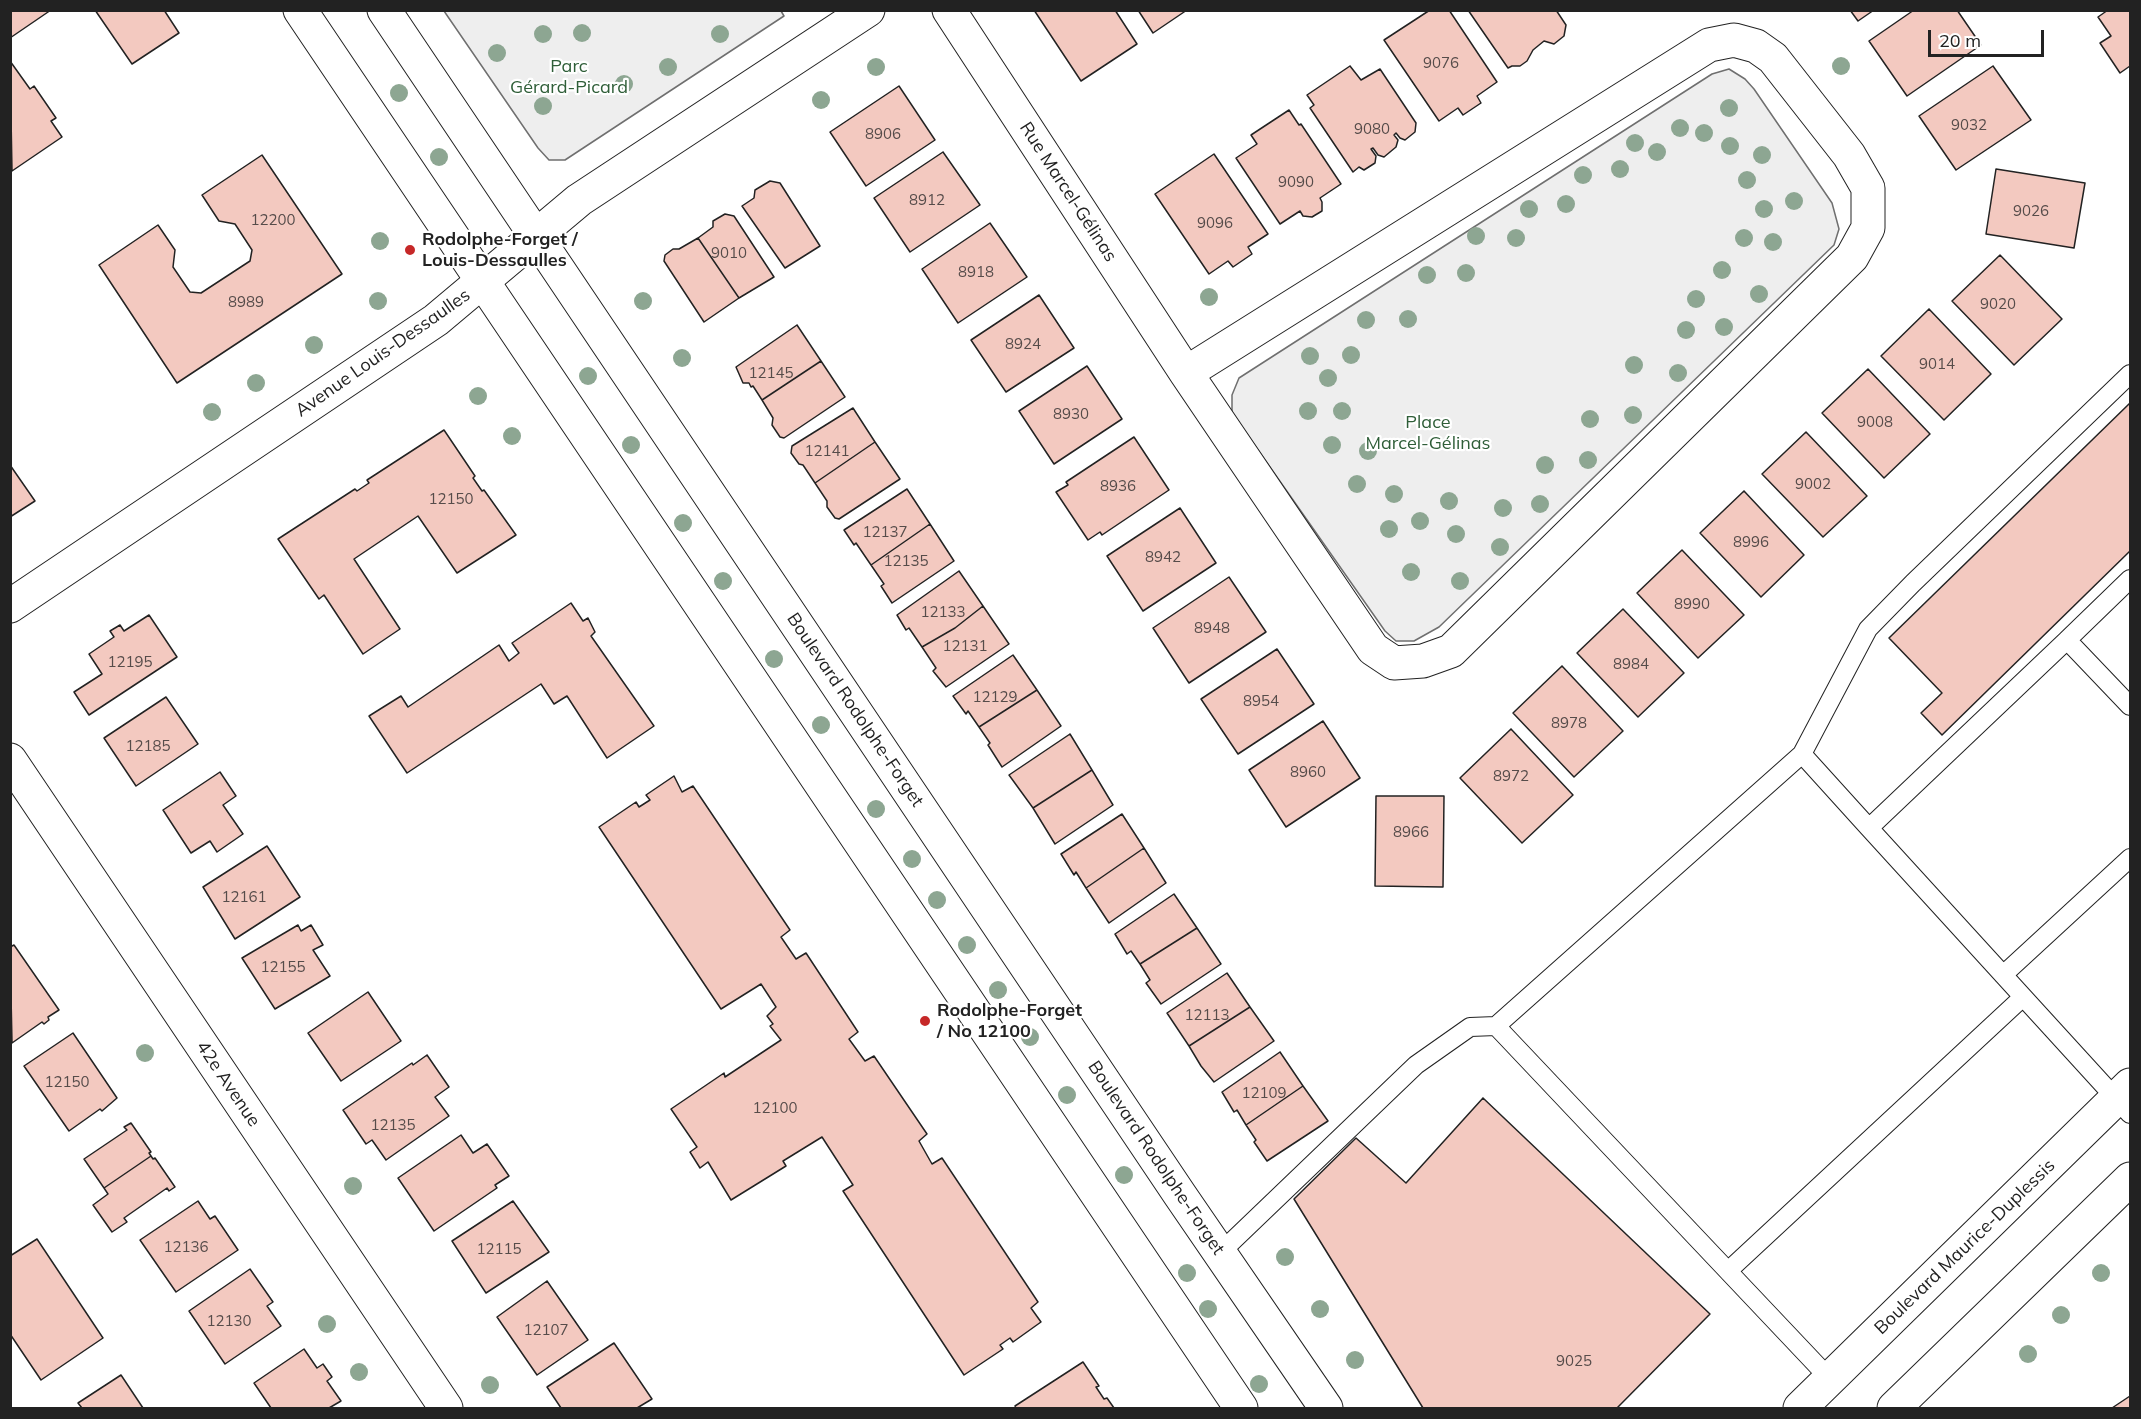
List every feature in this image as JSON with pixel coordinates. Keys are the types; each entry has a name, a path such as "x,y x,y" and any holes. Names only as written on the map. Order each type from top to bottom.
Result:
{"street":[{"path":"300,10 1241,1408"},
{"name":"Boulevard Rodolphe-Forget","path":"384,10 1326,1408"},
{"name":"Avenue Louis-Dessaulles","path":"10,606 436,320 579,200 868,10"},
{"name":"Rue Marcel-Gélinas","path":"949,10 1186,374"},
{"path":"1734,40 1756,46 1773,58 1849,155 1868,188 1868,228 1852,257 1451,651 1423,662 1394,663 1373,649 1186,374 1709,45 1734,40"},
{"name":"42e Avenue","path":"10,760 446,1408"},
{"name":"Boulevard Maurice-Duplessis","path":"1800,1408 2126,1099"},
{"path":"1894,1408 2130,1179"}],"lane":[{"path":"1221,1252 1416,1065 1470,1027 1496,1026 1802,754 1868,629 2130,374"},
{"path":"1869,828 2130,579"},
{"path":"2067,640 2130,706"},
{"path":"1802,754 2023,997 2126,1099"},
{"path":"2003,975 2130,858"},
{"path":"1728,1271 2023,997"},
{"path":"1496,1026 1830,1379"}],"green space":[{"name":"Parc Gérard-Picard","path":"444,11 781,11 784,16 565,160 549,160 538,148"},
{"name":"Place Marcel-Gélinas","path":"1729,69 1745,79 1754,89 1832,203 1839,229 1834,245 1439,627 1414,641 1396,641 1385,631 1232,413 1232,395 1239,378 1712,74"}],"building":[{"path":"10,10 51,10 10,38"},
{"path":"95,10 164,10 179,33 132,64"},
{"path":"1034,10 1115,10 1137,44 1081,81"},
{"path":"1138,10 1187,10 1153,33"},
{"path":"1430,10 1449,10 1497,82 1477,96 1481,103 1463,115 1458,108 1439,121 1384,40"},
{"path":"1468,10 1556,10 1566,25 1564,36 1554,44 1544,41 1533,50 1527,61 1520,66 1508,68"},
{"path":"1850,10 1874,10 1858,21"},
{"path":"1914,10 1957,10 1981,45 1907,96 1869,41"},
{"path":"2108,10 2130,10 2130,66 2120,73 2100,43 2111,36 2098,17"},
{"path":"10,61 30,89 34,86 56,118 51,121 62,137 12,171"},
{"path":"1350,66 1361,80 1380,69 1416,123 1415,132 1405,140 1396,133 1394,135 1398,140 1396,147 1384,157 1378,155 1373,148 1371,149 1376,156 1375,163 1364,170 1359,167 1353,172 1310,108 1314,105 1307,95"},
{"path":"1993,66 2031,120 1956,170 1919,116"},
{"path":"899,86 935,140 866,186 830,132"},
{"path":"1289,110 1341,184 1320,198 1322,211 1312,217 1303,216 1300,211 1280,224 1236,158 1257,144 1251,135"},
{"path":"943,152 980,205 910,252 874,198"},
{"path":"1214,154 1268,234 1248,247 1252,254 1233,267 1228,261 1209,274 1155,194"},
{"path":"262,155 342,274 177,383 99,265 158,225 175,250 173,267 190,292 201,293 250,261 252,250 235,224 219,221 202,195"},
{"path":"1996,169 2085,183 2074,248 1986,234"},
{"path":"770,181 780,183 820,246 785,268 742,206 754,198 755,190"},
{"path":"725,214 734,216 774,277 739,298 698,238 713,227 713,221"},
{"path":"990,223 1027,277 958,323 922,269"},
{"path":"698,238 739,298 704,322 664,261 665,255 673,249 679,249"},
{"path":"2000,255 2062,319 2014,365 1952,301"},
{"path":"1039,295 1074,348 1006,392 971,340"},
{"path":"1929,309 1991,374 1944,420 1881,356"},
{"path":"797,325 821,361 762,400 753,386 743,383 736,367"},
{"path":"821,361 845,397 784,438 780,437 772,425 773,418 762,400"},
{"path":"1087,366 1122,419 1054,464 1019,411"},
{"path":"1868,369 1930,434 1884,478 1822,413"},
{"path":"2130,403 2130,551 1942,735 1921,713 1942,693 1889,638"},
{"path":"853,408 875,442 815,483 803,465 799,464 791,453 792,446"},
{"path":"444,430 475,476 473,478 516,535 457,573 418,516 354,559 400,629 363,654 324,595 319,599 278,539 355,489 357,491 369,483 367,480"},
{"path":"1806,432 1867,496 1823,537 1762,474"},
{"path":"1134,437 1169,490 1102,535 1100,532 1088,540 1056,492 1068,485 1066,482"},
{"path":"875,442 900,479 839,519 835,518 815,483"},
{"path":"10,465 35,501 10,517"},
{"path":"907,489 930,524 871,565 844,530"},
{"path":"1744,491 1804,555 1761,597 1700,533"},
{"path":"1180,508 1216,563 1143,611 1107,556"},
{"path":"930,524 954,561 892,603 881,586 884,584 871,565"},
{"path":"1682,550 1744,615 1698,658 1637,593"},
{"path":"959,571 983,606 955,628 922,647 909,628 906,630 897,615"},
{"path":"1229,577 1266,632 1189,683 1153,628"},
{"path":"571,603 583,621 588,618 595,632 591,636 654,726 607,758 567,696 554,704 541,684 407,773 369,716 401,696 408,707 499,645 509,661 519,653 512,643"},
{"path":"983,606 1009,644 946,687 933,671 936,668 922,647 955,628"},
{"path":"1623,609 1684,673 1638,717 1577,653"},
{"path":"149,615 177,657 89,715 74,692 102,674 89,654 114,637 110,631 120,625 124,631"},
{"path":"1277,649 1314,704 1238,754 1201,699"},
{"path":"1013,655 1037,690 979,727 968,711 966,714 953,696"},
{"path":"1562,666 1623,731 1574,777 1513,713"},
{"path":"1037,690 1061,726 1002,767 979,727"},
{"path":"166,697 198,744 136,786 104,738"},
{"path":"1323,721 1360,778 1286,827 1249,770"},
{"path":"1511,729 1573,795 1522,843 1460,778"},
{"path":"1070,734 1092,770 1033,808 1009,775"},
{"path":"1092,770 1113,805 1055,844 1033,808"},
{"path":"220,772 236,796 223,805 243,834 217,852 210,841 191,853 163,810"},
{"path":"674,776 682,792 693,786 790,930 781,937 796,959 806,953 858,1032 849,1039 865,1061 874,1056 927,1134 919,1141 932,1164 942,1158 1038,1302 1031,1308 1041,1322 1013,1342 1010,1338 1000,1345 1003,1349 964,1375 843,1191 853,1185 822,1137 783,1161 786,1166 731,1200 708,1162 700,1168 690,1152 697,1147 671,1109 724,1073 725,1077 781,1040 770,1026 773,1024 767,1016 776,1007 761,984 721,1009 599,827 636,802 639,807 650,800 646,795"},
{"path":"1376,796 1444,796 1443,887 1375,886"},
{"path":"1122,814 1144,848 1086,888 1076,872 1074,875 1061,854"},
{"path":"267,846 300,897 235,939 203,887"},
{"path":"1144,848 1166,883 1109,923 1086,888"},
{"path":"1174,894 1197,928 1140,964 1131,951 1127,954 1115,934"},
{"path":"298,925 301,931 311,925 323,945 313,950 330,976 275,1009 242,958"},
{"path":"1197,928 1221,964 1161,1004 1146,983 1150,980 1140,964"},
{"path":"14,945 59,1010 48,1017 49,1020 44,1024 42,1022 12,1043 10,947"},
{"path":"1227,973 1250,1007 1189,1046 1167,1013"},
{"path":"368,992 401,1041 341,1081 308,1033"},
{"path":"1250,1007 1274,1041 1214,1082 1189,1046"},
{"path":"73,1033 117,1098 102,1111 100,1109 69,1131 24,1066"},
{"path":"1280,1052 1303,1086 1246,1125 1237,1110 1234,1112 1222,1092"},
{"path":"427,1055 449,1087 435,1097 449,1116 386,1160 372,1140 366,1144 343,1110"},
{"path":"1303,1086 1328,1121 1267,1161 1246,1125"},
{"path":"1483,1098 1710,1314 1617,1408 1423,1408 1294,1199 1356,1138 1406,1183"},
{"path":"131,1123 151,1152 149,1153 151,1156 104,1188 84,1159 127,1130 124,1127"},
{"path":"461,1135 473,1153 487,1144 509,1176 495,1185 497,1188 434,1231 398,1178"},
{"path":"151,1156 155,1158 175,1187 169,1191 167,1188 124,1218 127,1222 112,1232 93,1205 108,1194 104,1188"},
{"path":"198,1201 210,1219 215,1216 238,1250 176,1292 140,1240"},
{"path":"513,1201 549,1252 486,1293 452,1241"},
{"path":"37,1239 103,1338 41,1380 10,1334 10,1256"},
{"path":"250,1269 273,1302 267,1306 281,1326 225,1364 189,1311"},
{"path":"547,1281 588,1340 537,1375 497,1317"},
{"path":"614,1343 652,1399 637,1408 561,1408 547,1387"},
{"path":"304,1349 317,1368 323,1364 332,1377 327,1381 341,1401 329,1408 271,1408 254,1383"},
{"path":"1083,1362 1099,1386 1096,1387 1104,1399 1107,1398 1114,1408 1016,1408 1015,1406"},
{"path":"121,1375 143,1408 82,1408 78,1403"},
{"path":"2130,1396 2130,1408 2112,1408"}],"place":[{"name":"Rodolphe-Forget / Louis-Dessaulles","path":"410,250"},
{"name":"Rodolphe-Forget / No 12100","path":"925,1021"}]}
